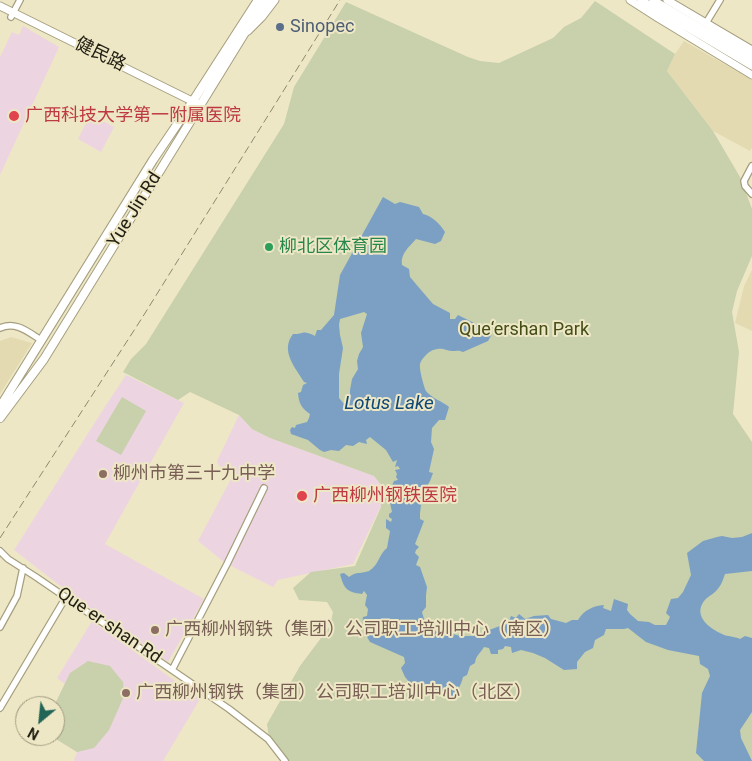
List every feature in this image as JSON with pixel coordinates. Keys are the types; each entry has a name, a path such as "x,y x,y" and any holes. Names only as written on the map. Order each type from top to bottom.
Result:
{"highway":[{"name":"Yue Jin Rd","path":"0,418 44,359 258,0"},
{"name":"Yue Jin Rd","path":"0,407 154,160 195,105 267,0"}],"main road":[{"path":"242,37 262,17 275,0"},
{"path":"630,0 752,75"},
{"path":"641,0 752,66"},
{"path":"653,0 752,58"},
{"path":"667,0 752,50"},
{"name":"健民路","path":"0,6 12,15"},
{"name":"健民路","path":"0,11 12,15 195,105"}],"street":[{"path":"12,15 20,0"},
{"path":"706,23 720,0"},
{"path":"752,166 744,180 745,186 752,194"},
{"path":"0,328 6,325 16,325 41,340"},
{"path":"172,670 264,488"},
{"name":"Que er shan Rd","path":"0,551 8,559 229,709 268,739 285,761"},
{"path":"0,627 18,596 23,568"},
{"path":"0,708 66,597"}],"shaded area":[{"name":"广西科技大学第一附属医院","path":"23,26 59,47 0,175 0,57 12,32 19,35"},
{"path":"684,41 752,80 752,148 750,151 713,131 667,71"},
{"path":"96,117 114,127 101,152 78,139 88,119"},
{"path":"752,270 752,331 735,323 744,286"},
{"path":"11,337 32,343 0,394 0,341"},
{"name":"柳州市第三十九中学","path":"126,375 184,403 105,544 204,599 168,662 77,599 14,550"},
{"name":"广西柳州钢铁医院","path":"239,415 252,429 270,438 374,476 382,486 381,506 353,564 278,580 273,587 225,563 198,541 232,477 231,473 219,466 217,461"},
{"name":"广西柳州钢铁（集团）公司职工培训中心（北区）","path":"92,621 200,699 163,761 75,761 77,752 65,745 65,696 59,696 65,684 57,678"}],"green space":[{"name":"Que‘ershan Park","path":"595,1 675,54 667,71 713,131 740,177 752,209 752,256 737,291 732,312 739,352 733,414 752,442 752,761 287,761 269,738 267,724 300,666 330,626 333,612 327,602 299,600 293,588 311,572 355,566 381,507 382,486 374,476 270,438 252,429 239,415 190,392 178,400 123,372 131,359 146,344 284,124 294,87 346,2 468,57 480,61 499,63 553,38 564,27 581,18"},
{"path":"122,397 146,411 121,455 96,441"},
{"path":"88,661 110,666 123,682 124,696 109,730 94,748 77,752 65,745 65,696 59,696 70,673"}],"water":[{"name":"Lotus Lake","path":"383,197 395,204 400,202 419,207 423,214 436,221 445,232 441,241 435,244 416,239 402,257 402,265 409,269 410,277 433,304 450,313 450,319 455,319 458,315 484,330 489,329 492,334 488,341 463,352 441,349 433,350 425,356 420,364 426,391 449,407 445,420 439,420 432,428 431,442 434,449 429,472 433,473 418,502 421,505 420,519 424,521 415,544 419,547 415,553 419,557 416,565 420,567 427,587 426,607 422,612 426,626 431,631 446,632 460,636 473,636 508,623 511,616 516,618 519,614 525,619 548,615 551,619 566,623 578,620 586,611 596,606 604,605 603,608 611,611 614,599 628,604 627,610 638,621 649,622 655,625 666,625 670,617 666,613 671,599 678,598 683,592 691,575 687,553 703,541 722,536 742,537 752,533 752,571 725,574 718,589 704,601 700,612 708,625 724,635 740,639 745,636 752,638 752,712 740,730 741,738 752,761 704,761 696,753 702,693 710,676 708,669 700,664 699,656 668,650 646,642 628,628 606,629 604,635 595,640 593,648 585,652 577,662 577,669 564,670 545,658 521,650 512,653 511,647 505,646 503,649 498,650 498,654 491,654 489,648 484,647 477,656 475,663 470,666 467,675 463,677 455,700 447,695 432,691 434,694 411,684 401,668 405,663 404,657 370,642 366,635 368,628 364,625 363,620 363,617 367,616 368,609 365,605 367,595 364,591 362,594 347,589 340,574 344,573 349,577 369,571 375,566 387,548 390,531 386,528 386,519 391,522 392,519 389,517 389,514 392,512 389,498 390,493 393,493 391,488 394,481 398,480 395,470 400,469 398,466 395,467 397,460 393,462 386,450 370,437 366,440 367,444 359,442 353,446 346,445 339,451 331,450 324,452 308,440 291,434 290,430 292,427 295,428 296,425 307,422 310,414 304,410 299,400 298,393 301,392 303,385 307,383 304,382 290,359 288,353 289,340 293,334 305,333 315,336 317,330 321,330 334,315 340,275","holes":["364,312 367,314 361,333 363,347 357,361 358,369 352,379 350,402 345,405 339,398 339,374 343,348 340,335 340,319"]}],"railway":[{"path":"0,538 142,318 340,0"}],"place":[{"name":"Sinopec","path":"280,27"},
{"name":"广西科技大学第一附属医院","path":"14,116"},
{"name":"柳北区体育园","path":"269,247"},
{"name":"柳州市第三十九中学","path":"103,474"},
{"name":"广西柳州钢铁医院","path":"302,496"},
{"name":"广西柳州钢铁（集团）公司职工培训中心（南区）","path":"155,630"},
{"name":"广西柳州钢铁（集团）公司职工培训中心（北区）","path":"126,693"}]}
